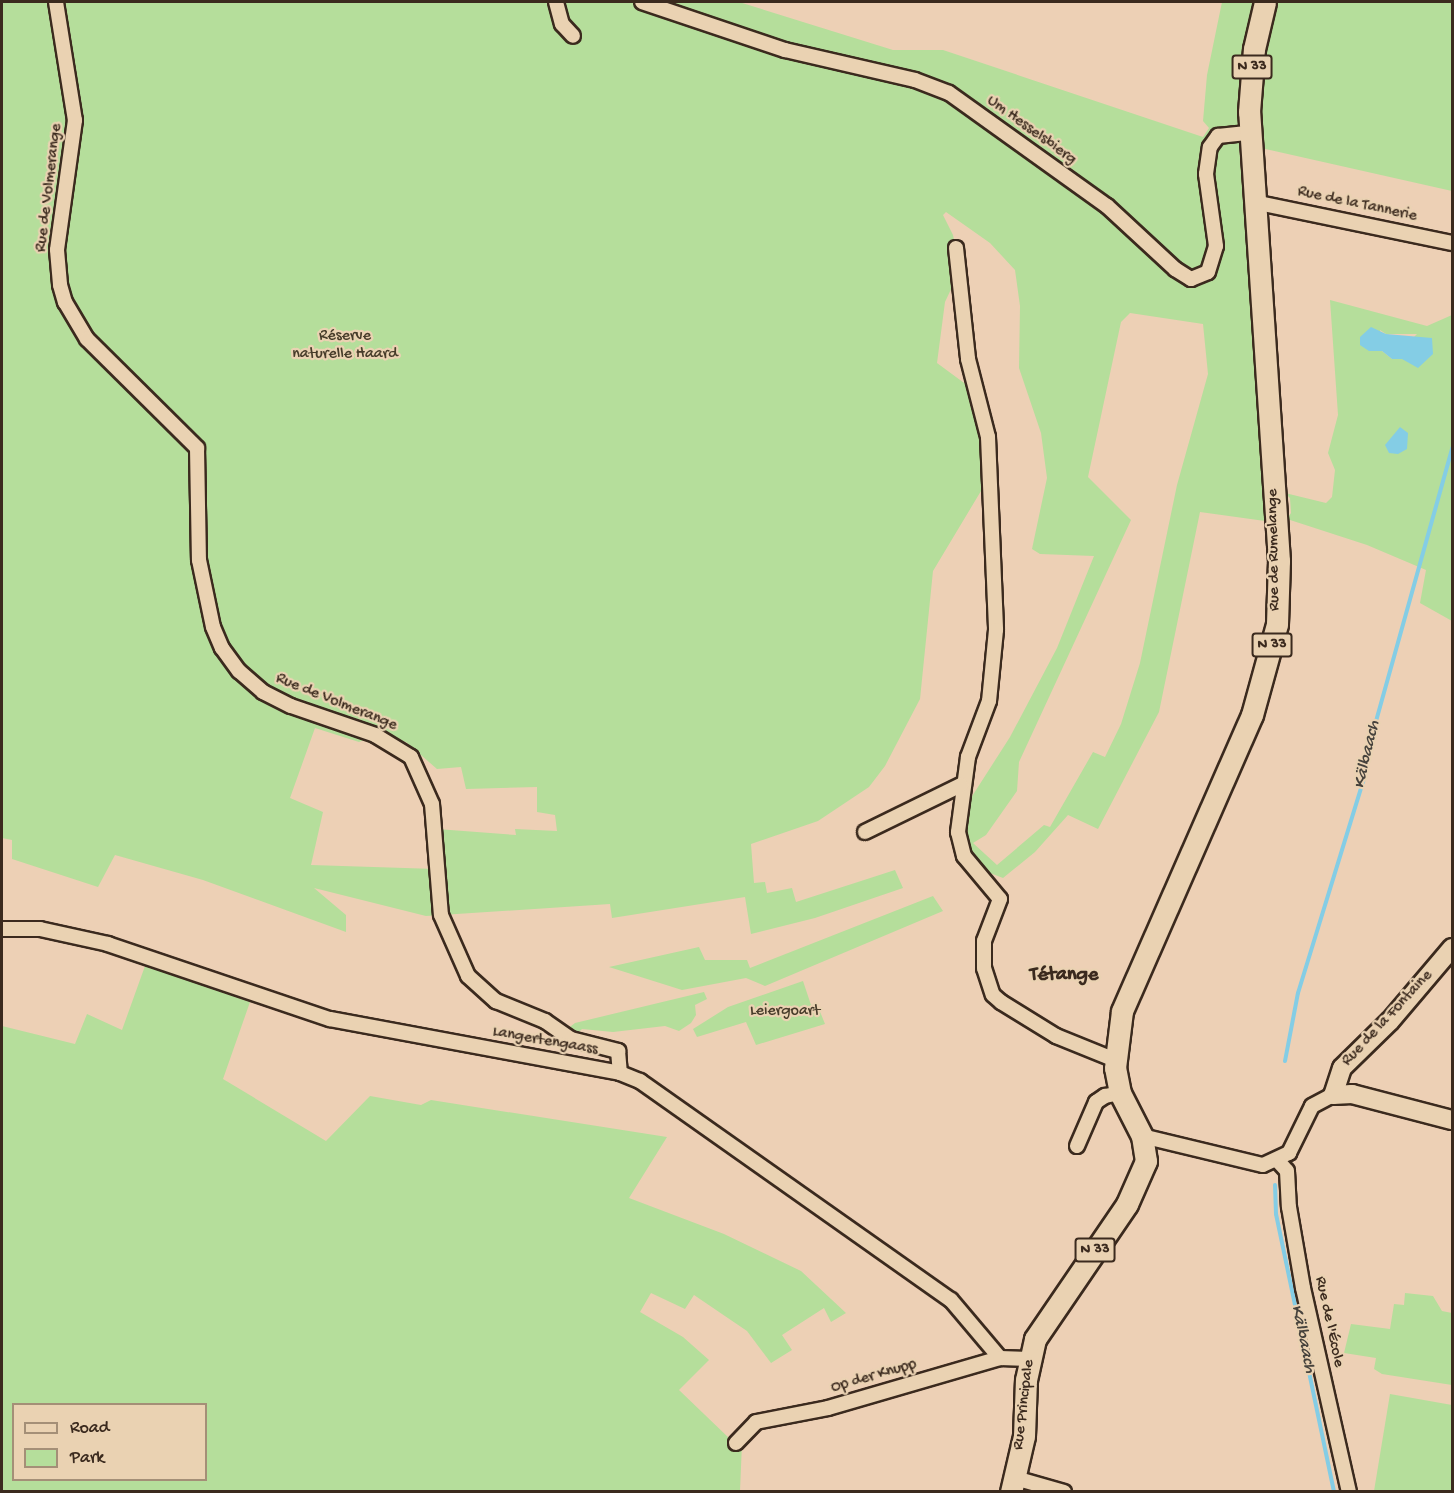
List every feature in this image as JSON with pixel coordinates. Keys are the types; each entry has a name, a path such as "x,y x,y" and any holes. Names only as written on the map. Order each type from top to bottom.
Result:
{"main road":[{"name":"Rue de Rumelange","path":"1142,1136 1120,1093 1115,1060 1122,1011 1252,715 1277,624 1279,561 1249,133 1254,49 1265,2"},
{"name":"Rue Principale","path":"1013,1485 1024,1436 1029,1359 1045,1321 1127,1204 1146,1161 1142,1136"}],"street":[{"name":"Rue de Volmerange","path":"56,2 75,120 57,250 60,285 65,302 87,339 197,448 200,560 213,627 222,648 239,671 263,692 291,706 375,735 411,757 432,804 441,915 468,976 496,1001 545,1021 571,1039 618,1051 620,1073"},
{"path":"556,2 562,24 573,36"},
{"name":"Um Hesselsbierg","path":"642,2 785,50 915,80 949,93 1107,206 1175,269 1191,279 1208,272 1216,246 1206,174 1210,147 1218,136 1249,133"},
{"name":"Rue de la Tannerie","path":"1254,201 1452,243"},
{"path":"956,248 966,351 988,437 996,630 989,701 962,785 958,832 964,856 1000,899 982,954 993,995 1056,1036 1115,1060"},
{"path":"865,832 962,785"},
{"name":"Langertengaass","path":"2,929 40,930 108,944 330,1019 620,1073 640,1081 942,1293 977,1327 1000,1358"},
{"name":"Rue de la Fontaine","path":"1333,1095 1342,1068 1390,1021 1452,948"},
{"path":"1077,1146 1096,1102 1105,1096 1120,1093"},
{"path":"1142,1136 1239,1162 1263,1166 1278,1161 1298,1141 1312,1106 1333,1095 1352,1094 1452,1120"},
{"name":"Rue de l'École","path":"1278,1161 1287,1171 1288,1207 1303,1288 1349,1491"},
{"name":"Op der Knupp","path":"736,1443 756,1422 828,1408 1000,1358 1029,1359"},
{"path":"1013,1485 1064,1491"}],"green space":[{"name":"Réserve naturelle Haard","path":"2,2 739,2 893,50 943,50 1203,137 1209,128 1203,121 1207,75 1222,2 1452,2 1452,191 1239,143 1265,521 1200,512 1159,712 1098,829 1068,815 1035,852 1003,878 990,873 970,854 965,837 969,801 1010,737 1057,648 1094,556 1040,554 1032,549 1047,478 1041,433 1019,368 1020,306 1015,270 990,243 946,212 943,215 953,235 960,270 945,302 937,363 975,391 990,476 933,571 920,699 885,766 869,787 818,821 751,844 754,883 765,882 767,893 792,888 796,902 895,870 903,888 815,918 751,934 745,897 612,918 610,904 426,916 314,888 346,915 346,932 203,880 115,855 98,887 12,859 12,840 2,838","holes":["1130,313 1203,324 1208,374 1177,485 1140,663 1121,724 1105,757 1093,752 1050,827 1044,825 997,865 973,843 986,835 1017,791 1019,762 1131,520 1088,477 1121,322","315,728 359,742 376,735 406,742 437,769 461,767 466,789 537,787 537,812 555,815 557,831 515,829 516,835 437,829 436,869 311,865 323,812 290,798"]},
{"path":"1330,300 1427,326 1452,315 1452,621 1420,603 1426,570 1367,545 1287,519 1291,513 1290,498 1285,493 1326,503 1332,497 1335,470 1328,453 1338,415","holes":["1380,330 1386,334 1417,334 1392,359 1382,351"]},
{"path":"933,896 943,911 765,986 746,978 682,990 609,967 699,947 705,960 747,960 750,968"},
{"path":"145,966 250,1002 223,1079 326,1141 370,1096 421,1105 431,1100 667,1137 629,1198 724,1234 801,1271 846,1313 831,1322 824,1308 782,1335 792,1350 771,1363 747,1331 694,1295 685,1309 651,1293 640,1312 683,1337 709,1360 679,1390 730,1439 742,1443 740,1491 2,1491 2,1026 75,1044 87,1014 122,1030"},
{"name":"Leiergoart","path":"803,981 811,1005 817,1004 825,1024 756,1045 746,1022 697,1037 693,1029 728,1007"},
{"path":"704,992 707,999 695,1005 696,1015 691,1023 679,1031 665,1026 613,1032 582,1029 571,1039 562,1033 575,1023"},
{"path":"1405,1293 1433,1296 1442,1311 1452,1313 1452,1385 1382,1374 1374,1369 1376,1358 1344,1353 1351,1324 1390,1329 1394,1304 1404,1305"},
{"path":"1390,1394 1452,1405 1452,1491 1374,1491"}],"water":[{"path":"1371,327 1386,334 1432,338 1433,354 1418,368 1402,359 1392,359 1382,351 1369,351 1360,345 1360,337"},
{"path":"1400,427 1408,433 1407,449 1398,454 1389,453 1385,445"}],"waterway":[{"name":"Kälbaach","path":"1285,1061 1298,993 1364,779 1366,757 1452,448"},
{"name":"Kälbaach","path":"1275,1185 1276,1214 1334,1492"}],"district":[{"name":"Tétange","path":"1064,975"}]}
